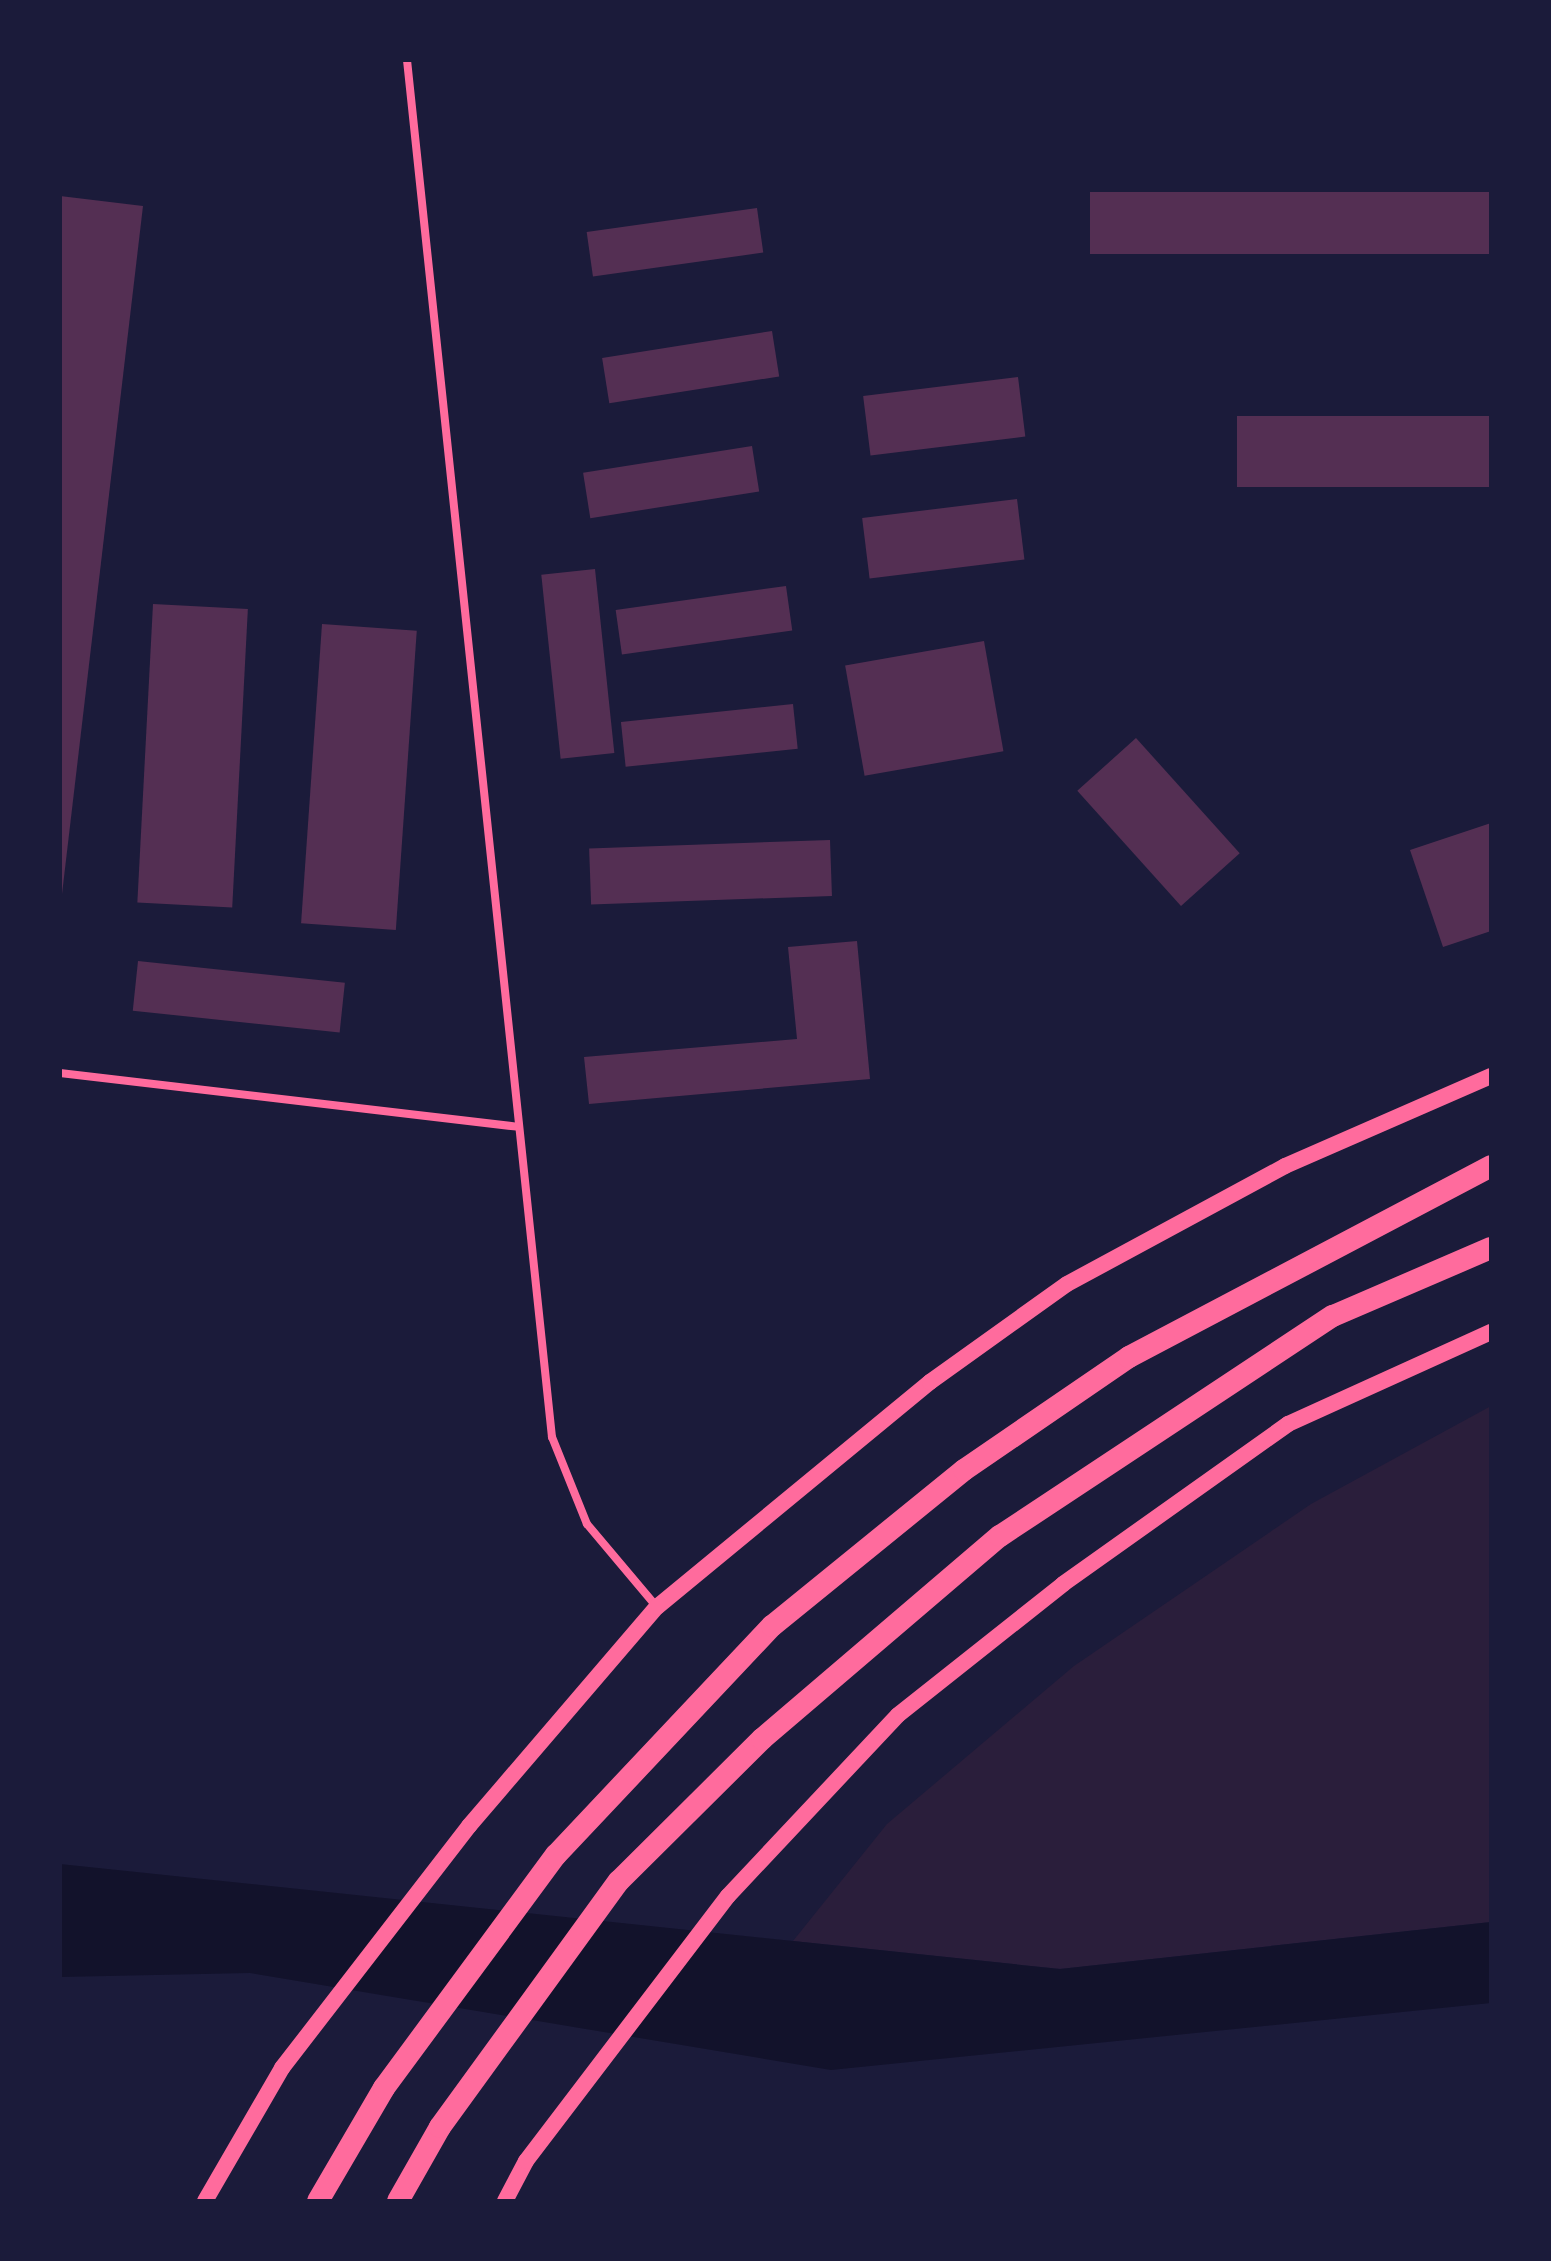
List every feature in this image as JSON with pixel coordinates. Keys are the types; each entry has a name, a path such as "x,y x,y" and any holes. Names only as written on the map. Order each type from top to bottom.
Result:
{"highway":[{"path":"318,2201 384,2088 556,1855 772,1626 964,1470 1129,1357 1491,1166"},
{"path":"398,2201 440,2127 619,1881 762,1739 1000,1536 1333,1316 1491,1248"}],"main road":[{"path":"205,2201 282,2068 469,1826 657,1607 930,1382 1067,1284 1285,1166 1491,1076"},
{"path":"505,2201 526,2161 728,1896 898,1715 1063,1584 1288,1424 1491,1332"}],"street":[{"path":"407,60 552,1437 587,1524 657,1607"},
{"path":"60,1073 519,1127"}],"shaded area":[{"path":"1491,1406 1491,1922 1060,1969 793,1941 887,1824 1074,1666 1311,1504"},
{"path":"60,1864 1060,1969 1491,1922 1491,2003 831,2070 250,1973 60,1977"}],"building":[{"path":"1090,192 1491,192 1491,254 1090,254"},
{"path":"60,196 143,206 62,894 60,894"},
{"path":"757,208 763,253 593,276 587,232"},
{"path":"772,331 779,376 609,403 602,358"},
{"path":"1018,377 1025,437 870,456 863,396"},
{"path":"1237,416 1491,416 1491,487 1237,487"},
{"path":"752,446 759,491 590,518 583,473"},
{"path":"1017,499 1024,560 870,579 862,518"},
{"path":"595,569 614,753 561,759 541,575"},
{"path":"786,586 792,631 622,654 616,610"},
{"path":"153,604 248,609 232,908 137,903"},
{"path":"322,624 417,631 396,930 301,923"},
{"path":"984,641 1003,751 865,776 845,665"},
{"path":"793,704 798,749 626,767 621,722"},
{"path":"1136,738 1240,853 1181,906 1077,791"},
{"path":"1491,823 1491,931 1443,947 1410,850"},
{"path":"830,840 832,896 591,904 589,848"},
{"path":"857,941 870,1079 589,1104 584,1057 797,1039 788,947"},
{"path":"138,961 345,983 340,1032 133,1011"}]}
